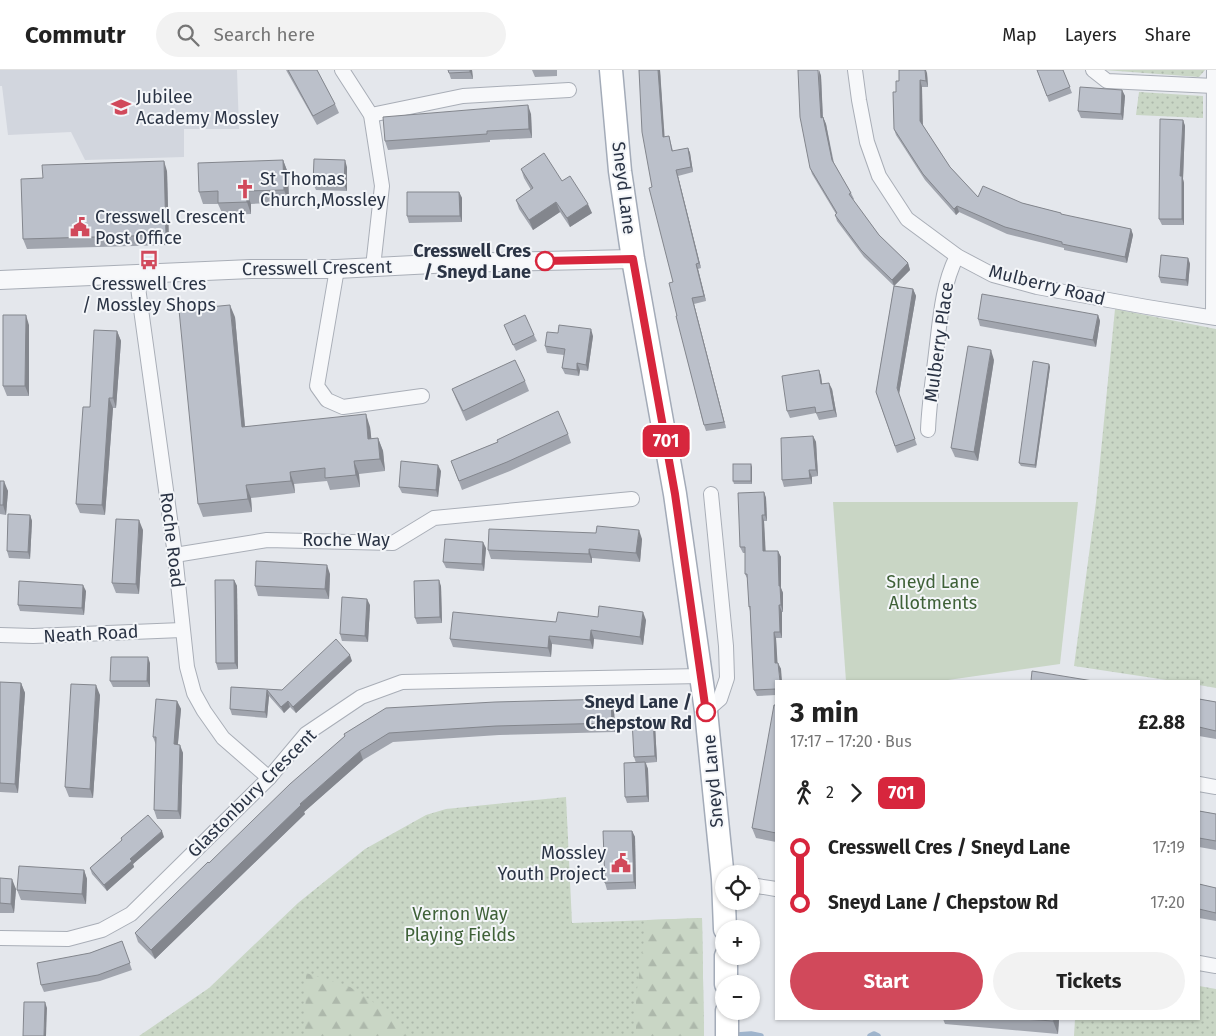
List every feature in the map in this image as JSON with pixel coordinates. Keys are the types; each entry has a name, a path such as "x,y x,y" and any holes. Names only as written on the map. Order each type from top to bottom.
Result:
{"main road":[{"name":"Sneyd Lane","path":"611,70 620,171 633,259 675,494 701,676 722,865"},
{"path":"727,1020 727,1036"}],"street":[{"path":"342,70 371,116 382,186 373,267"},
{"name":"Mulberry Road","path":"855,70 867,142 879,176 907,219 957,256 993,275 1038,287 1139,306 1214,317"},
{"path":"1093,70 1107,81 1214,86"},
{"path":"1214,70 1214,317"},
{"path":"371,116 463,96 555,97 569,90"},
{"name":"Mulberry Place","path":"928,430 946,287 949,271 957,256"},
{"name":"Cresswell Crescent","path":"0,280 251,269 337,270 373,267 633,259"},
{"path":"337,270 317,386 327,400 343,407 422,396"},
{"name":"Roche Road","path":"136,273 175,555 187,667 194,693 223,738 270,778"},
{"path":"706,712 720,699 727,678 726,646 711,494"},
{"name":"Roche Way","path":"175,555 267,540 393,544 434,518 632,499"},
{"name":"Neath Road","path":"0,636 182,630"},
{"name":"Glastonbury Crescent","path":"0,938 68,939 102,930 131,914 270,778 306,734 361,697 402,682 701,676"},
{"path":"1200,784 1216,787"},
{"path":"760,886 775,889"},
{"path":"1200,963 1216,966"}],"shaded area":[{"name":"Jubilee Academy Mossley","path":"0,70 237,70 239,129 184,129 184,157 85,160 71,132 8,135 2,86 0,86"}],"green space":[{"path":"1104,70 1205,70 1199,77"},
{"path":"1139,92 1203,96 1203,118 1136,115"},
{"path":"1115,309 1216,329 1216,688 1200,685 1200,680 1166,680 1074,666 1096,502"},
{"name":"Sneyd Lane Allotments","path":"833,502 1078,502 1060,664 948,680 846,680"},
{"name":"Vernon Way Playing Fields","path":"566,797 572,923 702,918 704,1036 139,1036 209,988 298,903 365,849 426,815 446,809"},
{"path":"702,918 704,1036 636,1036 636,996 647,920"},
{"path":"306,973 350,987 393,1015 408,1036 305,1036"},
{"path":"1200,986 1216,989 1216,1036 1074,1036 1075,1020 1200,1020"}],"building":[{"path":"288,70 317,70 335,104 313,116"},
{"path":"448,70 470,70 470,72 449,73"},
{"path":"639,70 658,70 663,137 669,136 672,151 688,148 691,167 676,170 699,263 696,264 704,296 692,298 724,422 704,425 676,316 669,283 673,282 649,188 652,187 642,132"},
{"path":"798,70 818,70 821,118 823,117 832,160 851,193 849,194 879,235 908,263 892,280 861,250 835,215 837,213 810,168 800,117"},
{"path":"899,70 925,70 926,81 920,80 920,121 950,167 978,197 983,186 1022,203 1061,214 1131,229 1125,257 1062,244 1062,242 1005,227 957,206 954,209 923,174 894,129 893,92 896,92 896,81 899,81"},
{"path":"1037,70 1063,70 1070,87 1047,96"},
{"path":"1080,87 1122,90 1121,114 1078,111"},
{"path":"528,105 529,129 385,141 383,117"},
{"path":"1160,119 1183,120 1180,176 1182,176 1182,219 1159,219"},
{"path":"544,153 562,181 570,176 588,204 567,218 556,202 529,220 516,200 533,188 521,169"},
{"path":"314,159 345,160 344,185 313,183"},
{"path":"283,160 284,190 246,191 247,202 218,203 218,191 199,192 198,163"},
{"path":"164,161 166,235 23,239 21,179 43,178 42,165"},
{"path":"407,192 459,192 460,216 407,216"},
{"path":"1161,255 1188,258 1186,280 1159,277"},
{"path":"894,286 913,289 897,388 915,439 895,446 876,392"},
{"path":"982,294 1098,315 1093,340 978,319"},
{"path":"230,305 242,427 366,414 368,439 378,438 380,459 354,461 356,475 325,478 325,468 290,472 291,481 246,485 248,499 198,504 179,310"},
{"path":"3,315 26,315 25,386 3,386"},
{"path":"525,315 534,335 513,345 504,325"},
{"path":"559,325 591,329 586,365 577,363 577,370 562,368 565,349 545,346 547,332 558,333"},
{"path":"94,330 117,331 113,398 109,398 102,505 76,504 83,407 90,407"},
{"path":"968,346 991,350 974,452 951,448"},
{"path":"515,360 525,381 463,411 452,389"},
{"path":"1033,361 1049,364 1035,465 1019,463"},
{"path":"819,370 821,384 829,383 834,410 816,413 815,407 787,411 782,376"},
{"path":"558,411 568,434 507,462 459,481 451,461 498,442 497,440"},
{"path":"813,436 816,470 809,470 810,478 782,480 781,438"},
{"path":"401,461 438,465 436,490 399,487"},
{"path":"733,464 751,464 751,481 733,481"},
{"path":"0,481 4,481 3,505 0,505"},
{"path":"764,492 765,515 762,515 763,551 778,551 781,605 779,605 780,632 774,632 775,663 778,663 780,680 775,680 775,689 754,690 750,606 747,574 745,574 745,547 740,547 738,493"},
{"path":"8,514 30,515 28,552 7,551"},
{"path":"116,519 139,520 136,584 112,583"},
{"path":"597,526 639,530 636,553 589,549 589,554 488,550 489,529 596,533"},
{"path":"445,539 483,542 482,564 443,562"},
{"path":"256,561 327,565 325,589 255,586"},
{"path":"215,580 234,580 235,663 216,663"},
{"path":"439,580 440,617 415,618 414,581"},
{"path":"19,581 83,585 82,608 18,605"},
{"path":"342,597 367,599 365,636 340,634"},
{"path":"599,606 643,612 640,637 591,630 590,640 549,636 548,648 450,639 453,612 556,622 558,612 598,617"},
{"path":"336,639 350,655 293,707 288,701 281,707 267,690 265,712 230,709 231,687 282,690"},
{"path":"111,657 148,657 147,681 110,681"},
{"path":"1032,671 1087,680 1031,680"},
{"path":"0,682 21,683 15,784 0,783"},
{"path":"71,684 96,685 90,789 65,787"},
{"path":"156,699 177,701 174,744 180,745 178,811 154,810 156,737 153,737"},
{"path":"611,699 612,723 496,726 389,733 360,751 300,804 151,950 135,933 290,784 345,736 344,734 386,708 495,702"},
{"path":"1200,699 1216,702 1216,731 1200,727"},
{"path":"774,705 775,705 775,833 752,828"},
{"path":"653,718 655,756 634,757 632,720"},
{"path":"645,762 647,796 625,797 624,763"},
{"path":"1200,811 1216,814 1216,841 1200,838"},
{"path":"148,815 162,831 130,859 132,861 104,885 90,868"},
{"name":"Mossley Youth Project","path":"603,831 632,831 634,882 605,883"},
{"path":"19,866 84,870 82,894 17,890"},
{"path":"0,878 12,879 11,904 0,903"},
{"path":"1200,884 1216,888 1216,913 1200,909"},
{"path":"122,941 130,963 98,975 41,985 37,963 90,953"},
{"path":"24,1002 45,1002 44,1036 23,1036"}],"waterway":[{"path":"737,1035 751,1034 761,1036"},
{"path":"870,1036 874,1034 878,1036"}],"bus line":[{"name":"701","path":"545,261 633,259 675,494 706,712"}],"place":[{"name":"Jubilee Academy Mossley","path":"121,107"},
{"name":"St Thomas Church,Mossley","path":"245,189"},
{"name":"Cresswell Crescent Post Office","path":"80,227"},
{"name":"Cresswell Cres / Mossley Shops","path":"149,260"},
{"name":"Cresswell Cres / Sneyd Lane","path":"545,261"},
{"name":"Sneyd Lane / Chepstow Rd","path":"706,712"},
{"name":"Mossley Youth Project","path":"621,863"}]}
